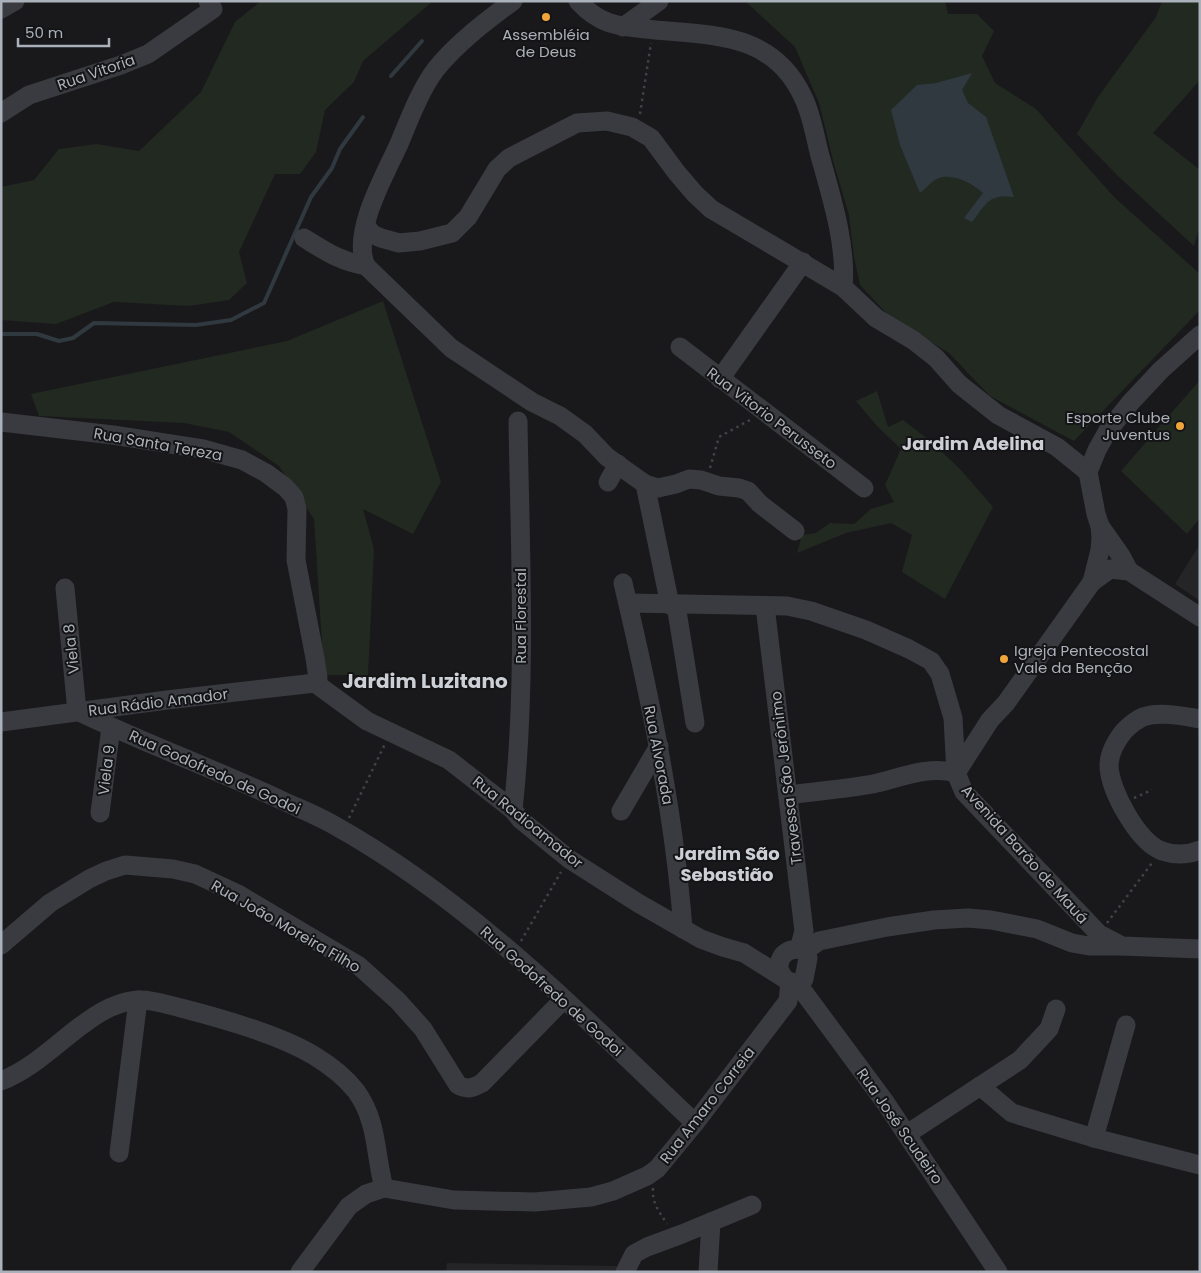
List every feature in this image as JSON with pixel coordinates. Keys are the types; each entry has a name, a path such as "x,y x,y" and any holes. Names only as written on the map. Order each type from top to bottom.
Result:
{"street":[{"path":"1,9 15,1"},
{"path":"513,1 455,49 435,70 415,106 373,200 366,226 362,257 366,266 451,348 532,402 560,416 585,434 607,457 651,486 676,484 689,479 719,486 739,488 748,491 760,504 795,531"},
{"path":"578,1 597,18 610,24 623,27 715,35 740,40 768,54 787,71 804,98 834,207 845,273 844,286"},
{"path":"623,27 659,1"},
{"name":"Rua Vitoria","path":"1,113 29,95 121,65 148,54 215,4"},
{"path":"366,226 372,234 398,243 420,241 452,233 468,217 497,169 509,158 577,123 608,121 632,127 651,138 694,194 711,209 844,286 876,318 913,340 936,358 959,384 998,415 1057,447 1088,472 1107,432 1131,402 1161,370 1200,335"},
{"path":"304,238 330,255 349,263 366,266"},
{"path":"720,379 803,262"},
{"name":"Rua Vitorio Perusseto","path":"680,347 864,488"},
{"name":"Rua Florestal","path":"514,810 519,736 521,599 518,421"},
{"name":"Rua Santa Tereza","path":"1,422 113,435 203,450 242,460 285,487 294,497 297,509 296,560 315,658 318,678 315,683"},
{"path":"608,482 618,464"},
{"name":"Avenida Barão de Mauá","path":"1088,472 1100,526 1100,550 1092,582 1006,703 990,720 956,773 964,792 1099,934 1122,946 1200,949"},
{"path":"651,486 695,723"},
{"path":"1100,526 1129,571 1200,617"},
{"path":"1092,582 1110,570 1129,571"},
{"name":"Rua Alvorada","path":"622,582 659,746 673,833 683,929"},
{"name":"Viela 8","path":"65,588 77,711"},
{"path":"628,604 787,606 811,611 866,630 931,660 940,674 953,718 956,773 946,770 932,770 871,784 789,795"},
{"name":"Travessa São Jerônimo","path":"765,606 804,932 797,950"},
{"name":"Rua Radioamador","path":"315,683 367,721 449,760 514,810 522,820 569,858 683,929 723,948 744,954 790,981"},
{"name":"Rua Rádio Amador","path":"1,722 77,711 315,683"},
{"name":"Viela 9","path":"100,812 117,729 117,715 121,706"},
{"name":"Rua Godofredo de Godoi","path":"77,711 268,794 343,831 395,863 438,892 514,953 695,1123"},
{"path":"1200,720 1178,715 1159,714 1142,718 1117,740 1109,764 1110,777 1121,803 1130,820 1150,843 1161,851 1177,854 1191,854 1200,850"},
{"path":"621,812 659,746"},
{"name":"Rua João Moreira Filho","path":"1,945 50,903 106,871 125,865 173,868 195,874 238,894 359,966 398,1001 423,1029 458,1085 464,1088 473,1088 482,1083 564,999"},
{"path":"797,950 808,958 807,970 804,979 790,981 779,972 778,966 780,960 797,950 819,941 887,927 934,920 968,918 991,920 1037,930 1072,943 1089,946 1122,946"},
{"name":"Rua Radioamador","path":"744,954 797,950"},
{"name":"Rua Amaro Correia","path":"384,1188 454,1200 535,1202 591,1197 613,1192 631,1184 654,1171 695,1123 788,1001 790,981"},
{"name":"Rua José Scudeiro","path":"790,981 874,1087 998,1272"},
{"path":"1,1081 39,1059 96,1014 114,1006 138,1000 158,1002 204,1014 283,1040 312,1054 334,1070 356,1091 366,1109 374,1130 379,1169 384,1188 366,1194 350,1206 300,1272"},
{"path":"119,1153 138,1000"},
{"path":"907,1134 1020,1060 1049,1028 1056,1009"},
{"path":"1094,1138 1126,1024"},
{"path":"1,1071 1,1086"},
{"path":"980,1086 1012,1113 1094,1138 1200,1165"},
{"path":"625,1272 634,1254 647,1247 752,1205"},
{"path":"708,1272 711,1222"}],"path":[{"path":"637,130 653,30"},
{"path":"705,482 719,437 765,412"},
{"path":"343,831 390,733"},
{"path":"1121,803 1152,790"},
{"path":"1099,934 1161,851"},
{"path":"514,953 569,858"},
{"path":"654,1171 652,1197 654,1203 669,1226 682,1234"}],"shaded area":[{"path":"261,1 433,1 363,61 354,82 325,110 316,152 300,174 275,174 239,252 247,283 229,300 189,306 114,302 56,324 1,320 1,187 34,180 59,149 97,144 139,151 201,92 235,22"},
{"path":"745,1 945,1 948,14 977,14 994,31 982,56 995,83 1036,109 1114,197 1200,274 1200,310 1074,441 990,396 949,353 890,317 860,285 854,257 849,215 819,103 795,47"},
{"path":"1162,1 1200,1 1200,80 1153,133 1200,170 1200,226 1194,246 1118,176 1077,134 1098,97 1156,17"},
{"path":"972,73 962,90 968,103 986,117 1014,197 1005,196 989,201 972,222 964,218 983,193 961,179 947,177 935,180 920,193 900,145 891,110 917,85 936,83"},
{"path":"383,301 441,482 413,534 363,509 374,549 368,675 324,675 314,519 279,466 229,432 184,423 39,416 31,394 287,341"},
{"name":"Esporte Clube Juventus","path":"1200,380 1200,518 1187,534 1121,471"},
{"path":"877,391 888,427 903,420 929,440 960,469 993,507 945,599 902,572 912,535 891,523 846,533 797,553 802,535 816,533 830,523 854,524 871,509 894,502 885,485 901,449 876,425 856,401"},
{"path":"1200,544 1200,601 1175,584"},
{"path":"447,1263 617,1266 616,1272 446,1272"}],"waterway":[{"path":"391,76 422,41"},
{"path":"1,334 37,334 59,341 73,338 94,323 196,325 231,320 264,303 311,197 332,168 340,149 363,117"}],"place":[{"name":"Assembléia de Deus","path":"546,17"},
{"name":"Esporte Clube Juventus","path":"1180,426"},
{"name":"Igreja Pentecostal Vale da Benção","path":"1004,659"}],"district":[{"name":"Jardim Adelina","path":"973,443"},
{"name":"Jardim Luzitano","path":"425,681"},
{"name":"Jardim São Sebastião","path":"727,863"}]}
